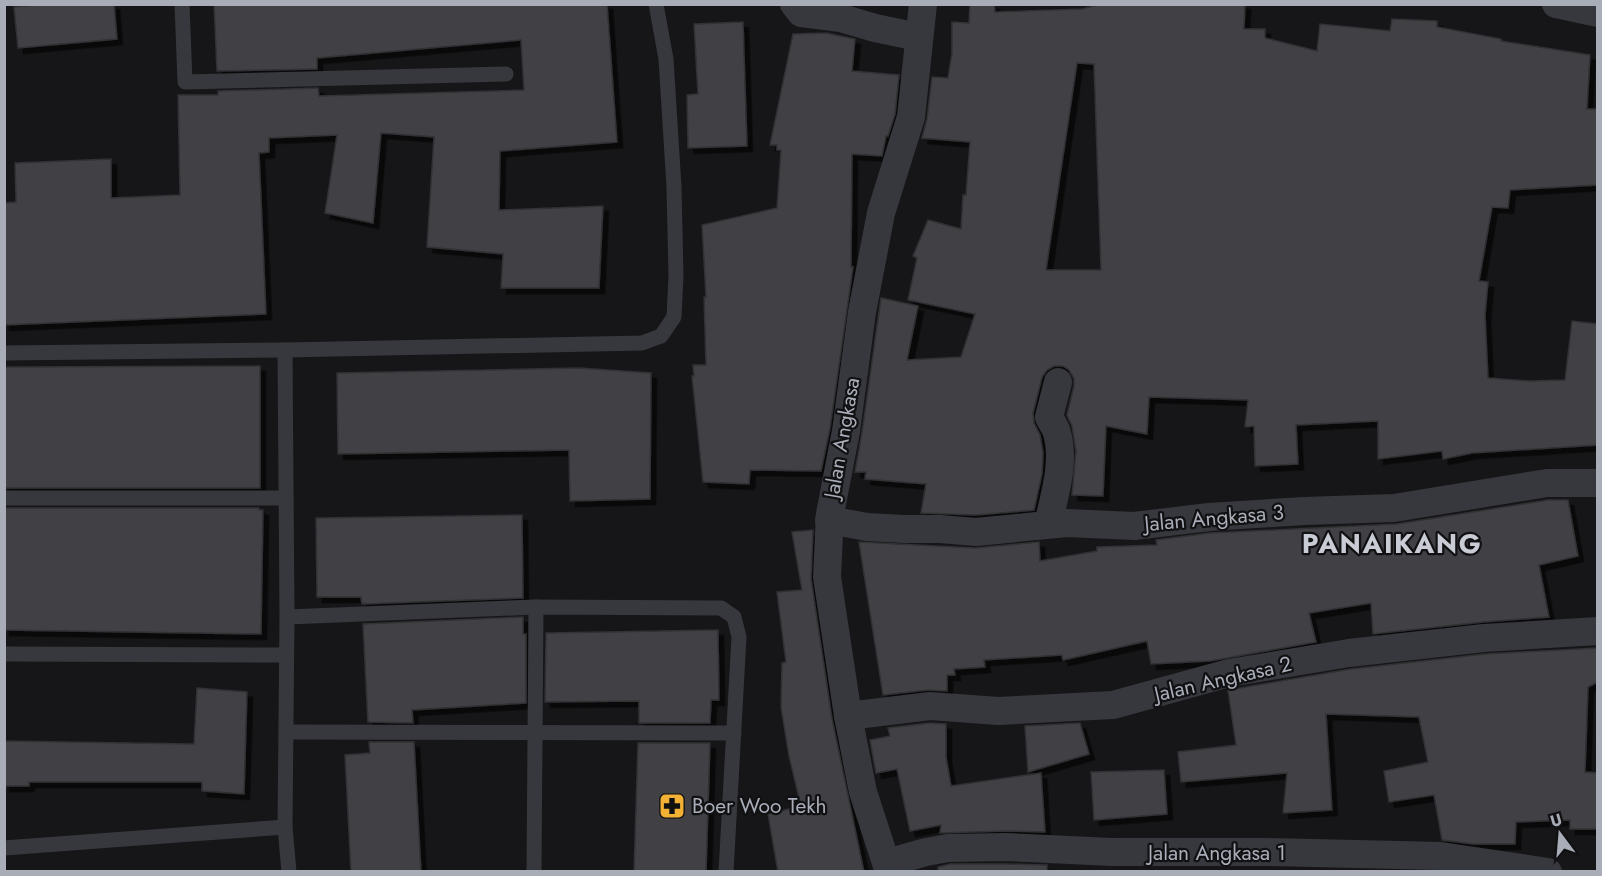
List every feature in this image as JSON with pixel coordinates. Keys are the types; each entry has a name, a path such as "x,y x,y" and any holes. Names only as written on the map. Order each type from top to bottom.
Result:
{"street":[{"path":"794,4 801,13 841,18 918,38"},
{"name":"Jalan Angkasa","path":"888,867 863,792 848,716 827,577 829,520 846,431 862,312 881,213 911,117 923,4"},
{"path":"1556,4 1598,13"},
{"path":"1048,524 1058,476 1059,457 1056,429 1049,417 1058,382"},
{"name":"Jalan Angkasa 3","path":"829,520 905,530 940,529 976,532 1048,524 1134,526 1209,517 1304,510 1394,508 1547,483 1598,483"},
{"name":"Jalan Angkasa 2","path":"848,716 930,706 998,711 1113,705 1229,673 1349,653 1484,638 1598,631"},
{"name":"Jalan Angkasa 1","path":"888,867 926,852 948,848 1005,847 1112,852 1266,852 1441,856 1548,872"}],"lane":[{"path":"182,4 185,82 506,74"},
{"path":"4,353 285,351 642,343 661,336 674,317 676,276 674,187 666,59 656,4"},
{"path":"285,351 287,617 285,827 289,872"},
{"path":"4,498 286,498"},
{"path":"287,617 536,607 721,608 734,617 739,637 726,872"},
{"path":"534,872 536,607"},
{"path":"4,654 286,655"},
{"path":"286,732 734,733"},
{"path":"4,848 285,827"}],"building":[{"path":"47,4 114,4 117,39 18,48 14,7"},
{"path":"214,4 607,4 617,142 500,151 499,210 603,206 599,288 501,288 503,254 427,247 434,137 381,133 373,223 325,213 337,135 269,138 269,152 259,153 266,314 4,325 4,203 16,202 15,163 111,159 111,198 180,195 178,95 218,95 218,91 318,88 319,96 524,90 521,40 317,58 317,69 217,71"},
{"path":"970,4 994,4 995,12 1082,9 1101,4 1245,4 1244,29 1265,29 1265,38 1317,51 1320,24 1390,31 1392,19 1437,21 1437,27 1501,39 1501,41 1590,55 1587,109 1598,109 1597,185 1510,190 1508,208 1492,207 1479,281 1488,282 1485,315 1488,378 1530,381 1565,380 1572,321 1598,324 1598,445 1472,453 1443,459 1442,451 1378,459 1378,421 1296,425 1298,464 1255,466 1254,426 1245,427 1248,400 1149,397 1147,434 1106,426 1103,496 1072,495 1076,451 1072,426 1067,415 1074,378 1063,366 1054,366 1042,377 1033,413 1043,453 1042,474 1034,510 976,515 921,513 926,484 865,479 866,472 855,472 881,298 918,306 907,360 961,357 975,314 908,300 917,258 913,256 928,220 961,229 970,142 922,138 927,119 932,77 948,78 952,53 952,22 969,23","holes":["1077,63 1094,64 1101,270 1046,270"]},
{"path":"743,22 747,146 688,148 687,95 698,94 694,24"},
{"path":"826,33 855,39 852,71 899,75 895,114 888,136 886,136 882,156 852,154 851,267 853,267 830,428 821,471 750,470 749,484 703,482 692,376 694,376 693,365 706,365 704,297 706,297 702,225 777,208 781,150 777,150 777,145 770,145 793,34"},
{"path":"260,366 260,488 4,488 4,367"},
{"path":"579,368 651,373 650,499 570,501 569,450 338,454 337,373"},
{"path":"1548,500 1568,500 1578,556 1539,565 1549,617 1373,634 1371,603 1309,613 1316,642 1210,661 1151,664 1147,641 1063,660 1062,655 984,660 985,667 954,669 955,675 947,675 947,691 928,690 883,695 859,542 975,548 1039,542 1040,561 1097,551 1097,547 1157,545 1156,540 1210,533 1397,524"},
{"path":"4,508 259,508 263,510 261,634 4,630"},
{"path":"522,515 523,598 362,604 361,597 317,597 316,518"},
{"path":"813,530 811,579 832,719 864,872 778,872 768,814 801,806 789,756 781,707 782,663 786,662 777,592 802,590 792,532"},
{"path":"523,617 523,634 526,634 526,703 412,710 413,723 368,722 363,624"},
{"path":"718,630 719,700 711,700 710,723 639,723 639,701 545,702 546,633"},
{"path":"1598,648 1598,682 1588,687 1585,772 1598,773 1598,829 1570,829 1570,820 1516,822 1515,844 1473,844 1442,840 1434,795 1389,802 1384,771 1428,762 1419,717 1326,714 1332,810 1283,813 1287,773 1181,782 1178,752 1236,745 1228,690 1351,669 1485,654"},
{"path":"197,688 247,692 244,794 202,791 202,782 29,782 29,786 4,786 4,741 194,744"},
{"path":"930,723 946,724 946,757 951,786 1041,773 1045,832 940,833 941,825 910,831 897,769 876,773 870,740 890,736 888,728"},
{"path":"1080,723 1089,754 1028,772 1025,726"},
{"path":"369,742 414,742 421,872 351,872 345,755 370,753"},
{"name":"Boer Woo Tekh","path":"638,743 710,743 706,872 634,872"},
{"path":"1164,770 1167,814 1094,820 1091,772"},
{"path":"950,864 1047,865 1047,872 938,872 938,867"}],"place":[{"name":"Boer Woo Tekh","path":"672,806"}],"district":[{"name":"PANAIKANG","path":"1392,544"}]}
